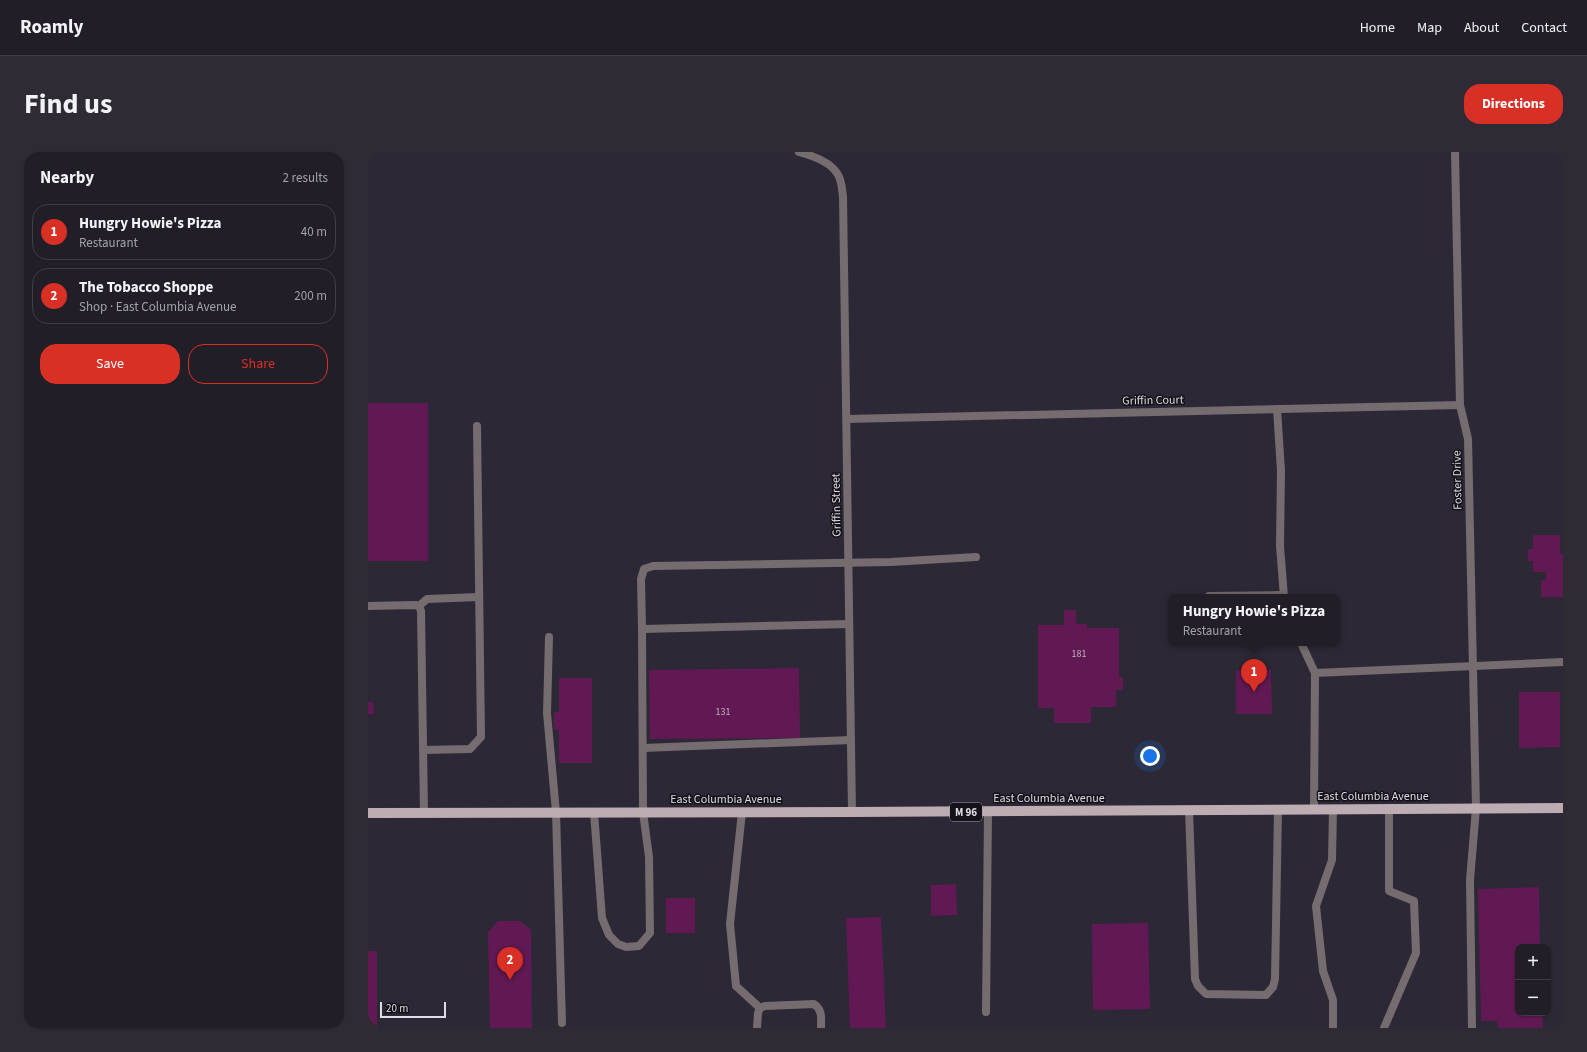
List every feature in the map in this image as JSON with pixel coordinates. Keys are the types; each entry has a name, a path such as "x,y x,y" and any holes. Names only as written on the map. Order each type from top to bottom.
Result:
{"main road":[{"name":"East Columbia Avenue","path":"368,813 988,812 1563,808"}],"street":[{"name":"Griffin Street","path":"799,152 816,157 836,172 842,183 847,419 852,812"},
{"name":"Foster Drive","path":"1455,152 1460,405 1468,439 1476,808 1470,880 1472,1028"},
{"name":"Griffin Court","path":"847,419 1460,405"},
{"path":"1277,409 1281,471 1280,546 1283,594"},
{"path":"423,750 470,749 482,737 477,426"},
{"path":"594,812 602,918 609,935 618,944 626,947 639,946 650,933 649,857 643,812 641,579 644,569 653,566 976,558"},
{"path":"368,606 419,606 426,600 479,597"},
{"path":"419,606 421,611 424,813"},
{"path":"642,629 849,624"},
{"path":"549,637 547,713 556,812 562,1023"},
{"path":"1302,646 1315,673 1314,809"},
{"path":"1315,673 1563,662"},
{"path":"643,748 851,740"},
{"path":"1333,809 1332,860 1316,906 1322,971 1334,1000 1333,1028"},
{"path":"1384,1028 1416,953 1414,901 1389,891 1389,809"},
{"path":"1189,810 1195,979 1198,986 1206,994 1266,994 1272,987 1275,980 1278,810"},
{"path":"742,812 730,924 736,986 760,1008"},
{"path":"986,1012 988,812"},
{"path":"760,1008 765,1006 814,1004 819,1007 822,1013 821,1028"},
{"path":"757,1028 758,1013 760,1008"}],"building":[{"path":"368,403 428,403 428,561 368,561"},
{"path":"1533,535 1560,535 1560,554 1563,554 1563,597 1541,597 1541,580 1546,580 1546,572 1533,572 1533,561 1528,561 1528,549 1533,549"},
{"path":"1064,610 1076,610 1076,624 1087,624 1087,628 1119,628 1119,677 1123,677 1123,690 1116,690 1116,707 1091,707 1091,723 1054,723 1054,708 1038,708 1038,625 1064,625"},
{"path":"799,668 800,738 650,739 649,670"},
{"path":"1236,670 1271,670 1272,714 1236,714"},
{"path":"559,678 592,678 592,763 559,763 559,730 554,730 554,712 559,712"},
{"path":"1519,692 1560,692 1560,747 1519,748"},
{"path":"368,702 373,702 374,714 368,714"},
{"path":"956,884 957,915 931,916 931,885"},
{"path":"1539,887 1540,944 1515,944 1515,1016 1542,1016 1543,1028 1498,1028 1497,1021 1481,1021 1478,889"},
{"path":"666,898 695,898 695,933 666,933"},
{"path":"881,917 886,1028 850,1028 846,918"},
{"path":"498,921 520,921 531,930 532,1028 490,1028 488,932"},
{"path":"1148,923 1150,1009 1093,1010 1092,924"},
{"path":"368,951 377,951 377,1028 368,1028"}],"place":[{"name":"Hungry Howie's Pizza","path":"1254,692"},
{"name":"The Tobacco Shoppe","path":"510,980"}]}
